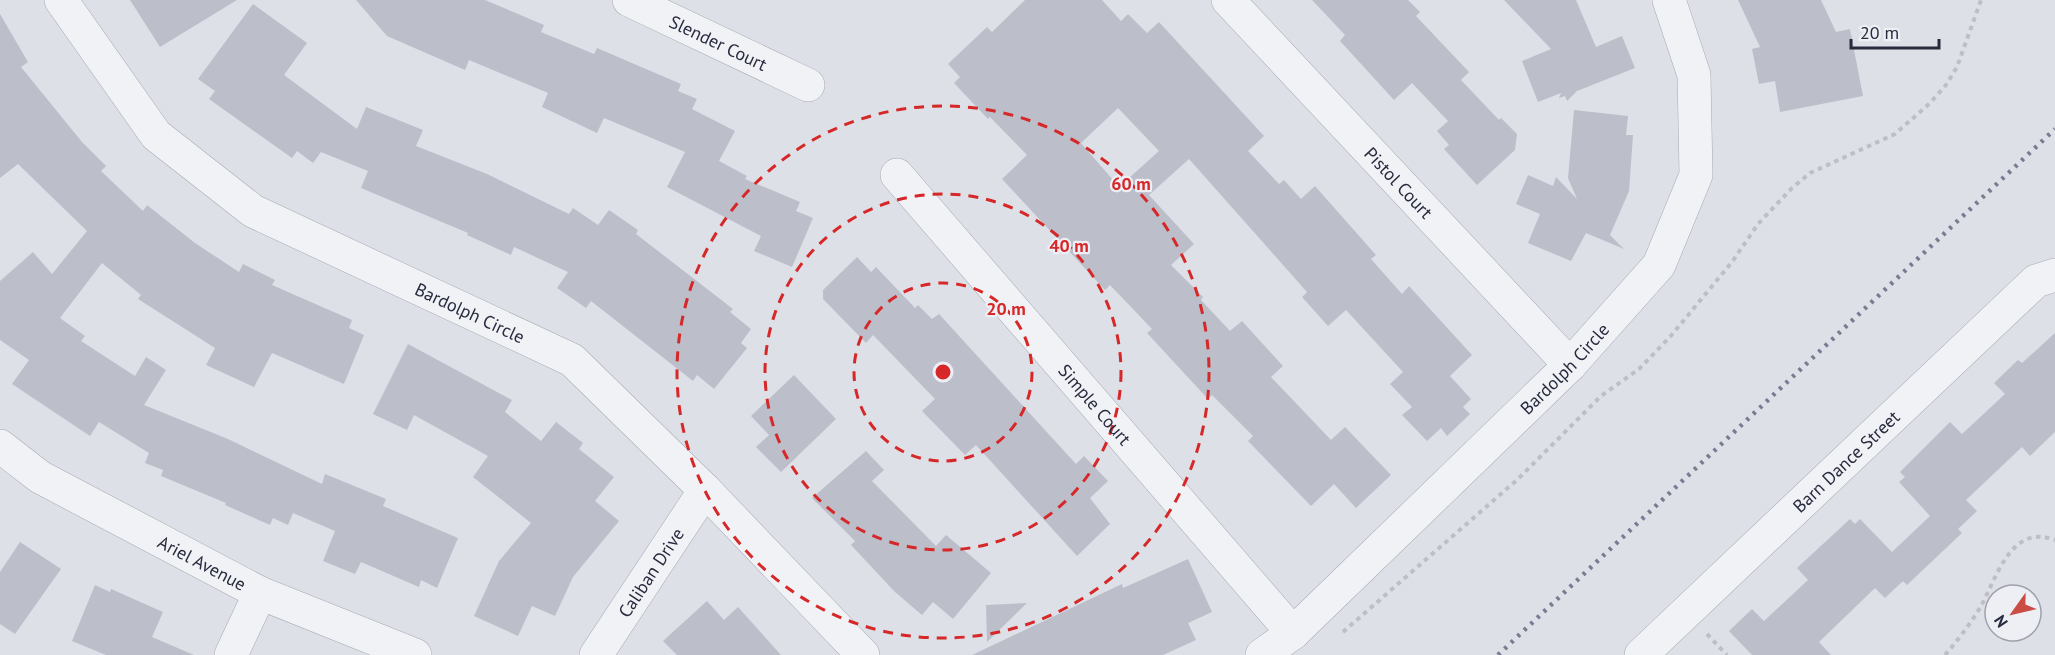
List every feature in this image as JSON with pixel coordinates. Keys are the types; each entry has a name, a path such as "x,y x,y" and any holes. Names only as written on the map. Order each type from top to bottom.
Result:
{"street":[{"name":"Bardolph Circle","path":"61,0 156,135 252,211 572,360 705,490 863,655"},
{"name":"Slender Court","path":"629,0 808,85"},
{"name":"Pistol Court","path":"1228,0 1570,365"},
{"name":"Bardolph Circle","path":"1262,655 1293,633 1570,365 1659,265 1696,175 1694,75 1669,0"},
{"name":"Simple Court","path":"897,175 1293,633"},
{"name":"Barn Dance Street","path":"1641,655 2036,281 2055,275"},
{"name":"Ariel Avenue","path":"0,446 40,477 260,593 415,655"},
{"name":"Caliban Drive","path":"597,655 705,490"},
{"path":"231,655 260,593"}],"path":[{"path":"1339,636 1518,479 1601,396 1639,369 1670,337 1732,262 1758,224 1792,188 1810,173 1895,134 1930,104 1957,67 1981,0"},
{"path":"1945,655 1974,618 1992,586 2001,562 2014,548 2030,537 2045,536 2055,540"}],"building":[{"path":"130,0 237,0 160,47"},
{"path":"356,0 485,0 544,25 541,32 594,54 597,48 681,84 678,91 697,99 692,109 735,131 719,161 747,176 745,179 800,202 796,211 813,218 792,267 754,251 761,236 667,187 685,152 604,118 597,133 542,107 548,93 469,60 465,70 387,36"},
{"path":"1025,0 1102,0 1121,21 1128,14 1147,33 1159,22 1264,136 1248,151 1279,184 1284,180 1301,199 1315,186 1376,255 1371,259 1402,294 1409,286 1472,355 1450,376 1471,399 1463,407 1470,414 1447,436 1441,428 1427,441 1402,415 1412,407 1390,384 1403,372 1346,310 1328,326 1302,297 1307,292 1189,159 1149,195 1194,244 1171,265 1203,297 1201,300 1230,331 1242,321 1283,366 1271,377 1331,440 1345,427 1391,475 1356,508 1334,484 1311,506 1248,441 1253,436 1212,395 1208,399 1147,333 1152,329 1110,285 1105,290 1002,179 1027,155 954,83 960,77 948,64 987,27 992,32","holes":["1118,108 1159,151 1119,187 1081,143"]},
{"path":"1312,0 1408,0 1420,12 1416,16 1469,72 1461,80 1499,120 1501,118 1517,134 1515,150 1477,185 1444,149 1449,145 1437,131 1448,121 1412,83 1394,100 1340,41 1345,35"},
{"path":"1504,0 1576,0 1596,47 1622,36 1635,68 1577,91 1567,101 1565,96 1559,98 1561,93 1538,102 1522,61 1551,49"},
{"path":"1738,0 1821,0 1836,32 1850,29 1863,96 1780,112 1775,81 1759,84 1752,49 1760,47"},
{"path":"253,4 307,43 284,75 357,129 366,107 423,130 416,146 487,174 569,214 573,208 598,225 609,210 638,230 636,234 733,309 730,312 751,329 741,343 747,348 714,389 697,375 693,381 591,301 586,308 557,288 568,272 514,247 511,255 467,235 468,233 361,188 368,171 321,152 313,163 297,151 292,158 209,99 215,91 198,79"},
{"path":"0,14 28,62 21,67 82,142 106,166 101,171 143,211 147,205 195,243 239,272 243,264 275,280 272,285 352,320 349,328 364,335 344,384 272,353 254,387 206,365 215,348 138,299 141,295 102,263 60,318 85,336 81,341 135,376 146,357 166,370 144,405 228,439 322,484 325,474 386,499 383,506 458,538 437,588 421,580 419,587 361,562 355,574 323,561 335,531 293,513 288,525 273,518 270,525 225,505 226,503 161,476 163,470 145,463 149,453 99,422 90,436 12,384 29,360 0,340 0,281 33,252 52,274 87,231 18,164 0,178"},
{"path":"1574,110 1628,116 1626,135 1633,135 1629,191 1610,235 1624,249 1586,233 1571,261 1528,243 1540,214 1516,204 1528,175 1553,186 1556,177 1577,199 1568,178"},
{"path":"857,257 871,272 876,267 915,308 918,305 932,319 939,314 1076,464 1084,456 1108,481 1090,498 1110,524 1077,556 976,445 965,455 922,411 935,399 873,335 866,343 823,299 823,290"},
{"path":"2055,333 2055,432 2030,456 2022,447 1966,500 1977,511 1958,529 1962,533 1907,585 1903,581 1885,598 1875,588 1819,642 1831,655 1752,655 1729,631 1752,609 1764,621 1808,580 1797,568 1850,519 1855,524 1860,519 1892,552 1930,516 1899,482 1905,477 1900,472 1950,422 1962,434 2005,394 1994,383 2018,360 2022,363"},
{"path":"408,344 512,400 505,412 541,441 556,422 583,443 579,449 614,477 595,501 619,521 573,577 555,616 532,606 518,636 474,616 499,561 531,523 473,477 488,456 414,415 407,430 373,414"},
{"path":"794,375 836,419 781,472 756,447 769,435 751,416"},
{"path":"866,451 884,470 872,481 936,546 946,535 991,573 953,619 933,602 922,615 895,592 851,545 855,541 812,498"},
{"path":"20,542 61,569 15,634 0,624 0,572"},
{"path":"1188,559 1212,612 1188,623 1196,640 1163,655 972,655 1122,584 1123,588"},
{"path":"95,585 110,592 111,589 163,612 152,637 194,655 106,655 72,641"},
{"path":"707,601 724,620 738,607 781,655 677,655 663,641"},
{"path":"1027,603 987,642 986,605"}],"railway":[{"path":"1498,655 2055,129"}]}
